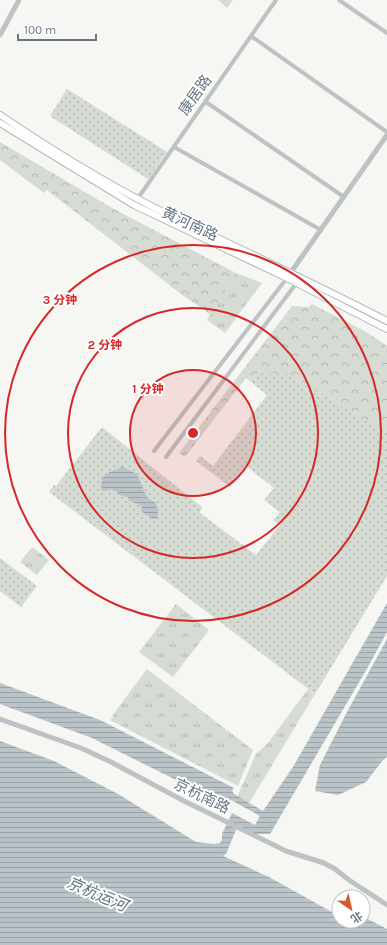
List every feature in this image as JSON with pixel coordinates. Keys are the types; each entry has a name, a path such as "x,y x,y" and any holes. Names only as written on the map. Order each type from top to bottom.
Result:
{"main road":[{"name":"黄河南路","path":"0,115 39,140 138,198 291,272 387,321"},
{"name":"黄河南路","path":"0,123 134,205 287,278 387,329"}],"street":[{"path":"0,35 19,0"},
{"name":"康居路","path":"134,205 276,0"},
{"path":"339,0 387,33"},
{"path":"251,36 387,132"},
{"path":"206,102 344,197"},
{"path":"154,451 287,278 387,135"},
{"path":"174,147 321,230"},
{"path":"166,457 300,277"},
{"name":"京杭南路","path":"0,719 81,748 286,851 324,862 387,905"}],"green space":[{"path":"218,0 233,0 227,8"},
{"path":"67,89 167,152 148,179 50,116"},
{"path":"0,142 112,208 236,273 211,315 181,294 47,190 44,193 0,160"},
{"path":"236,273 262,283 225,333 207,320"},
{"path":"312,304 368,333 387,346 387,432 287,374 258,373 251,382 246,378 185,457 179,453 292,306 308,307"},
{"path":"258,373 287,374 387,432 387,576 315,694 49,492 54,485 56,486 102,427 202,507 200,513 256,555 280,525 273,520 280,512 264,500 274,488 246,466 230,487 196,461 200,456 213,466 267,395 251,382"},
{"path":"32,547 49,560 37,575 20,562"},
{"path":"0,558 37,586 21,607 0,591"},
{"path":"176,604 209,630 173,677 139,652"},
{"path":"147,669 253,750 238,786 110,720 114,717 112,716"},
{"path":"308,689 315,694 246,808 235,802 256,754 268,743"}],"water":[{"path":"123,467 137,474 148,498 156,503 158,512 157,518 153,519 141,511 142,507 139,504 129,501 128,497 122,496 116,491 102,491 101,486 103,477 114,470"},
{"name":"京杭运河","path":"387,603 387,632 270,834 256,834 238,825 226,854 223,856 269,877 331,912 331,929 371,929 371,921 387,929 387,945 0,945 0,741 54,761 118,794 196,842 214,844 220,843 222,840 222,834 232,813 255,825 260,816 231,800 227,802 226,805 92,738 0,704 0,683 100,720 234,788 232,791 234,794 263,811 293,767"},
{"path":"387,639 387,757 366,782 338,795 315,791 320,765"}]}
